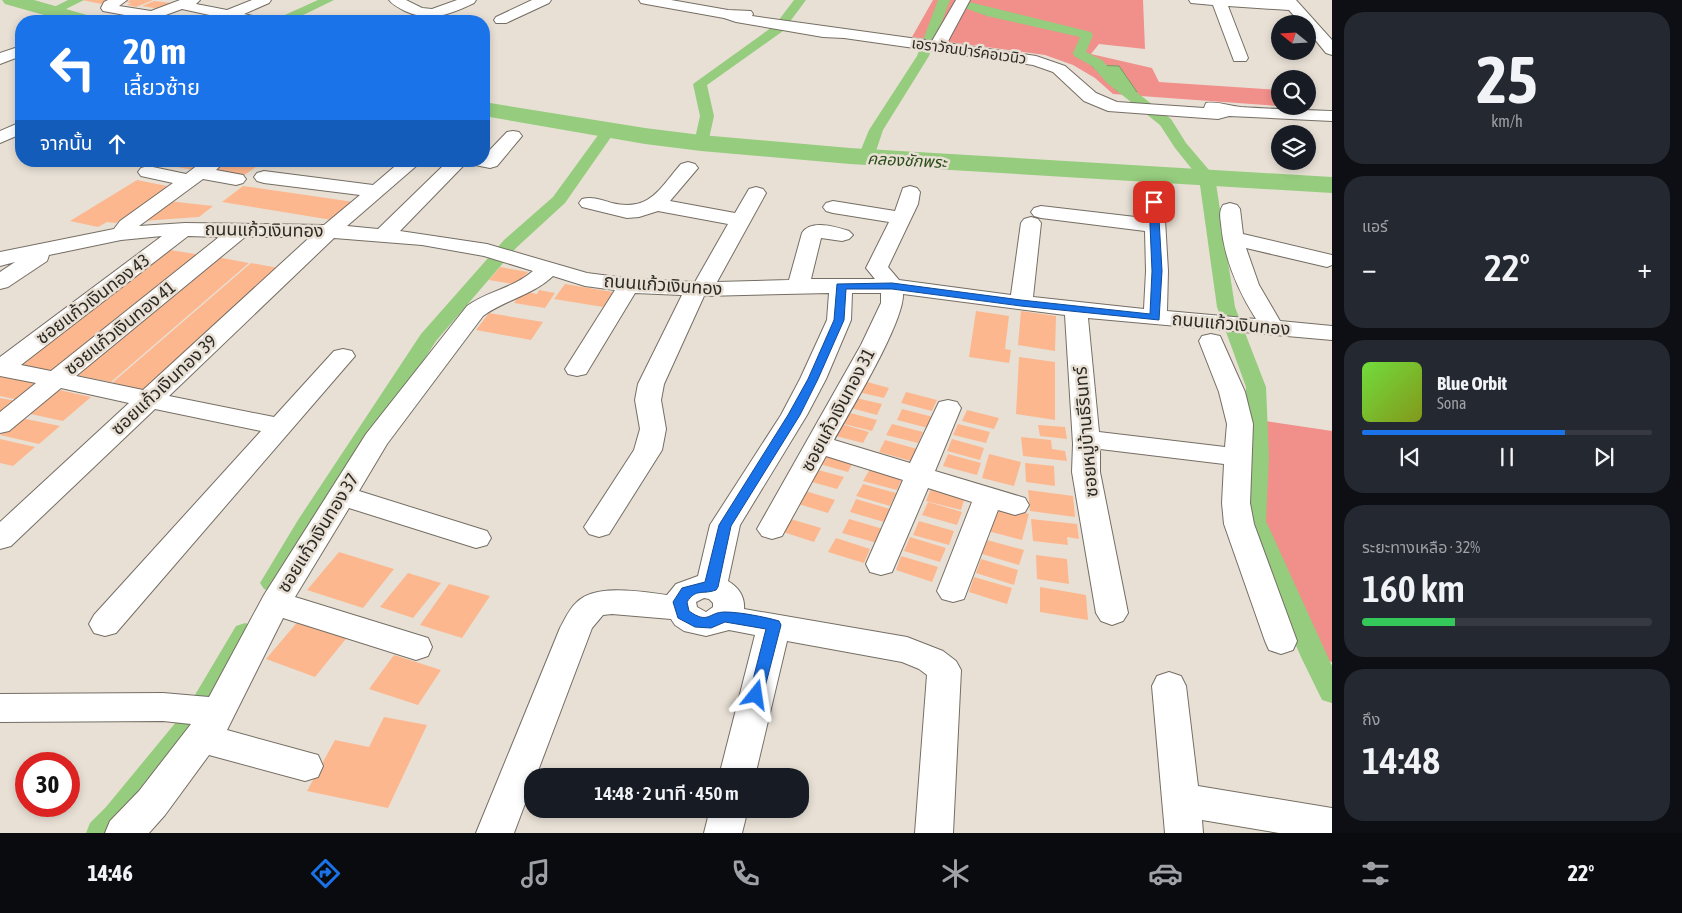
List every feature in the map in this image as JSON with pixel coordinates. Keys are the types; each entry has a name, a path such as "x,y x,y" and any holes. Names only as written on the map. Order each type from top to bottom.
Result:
{"street":[{"path":"120,0 109,5 108,8 146,15"},
{"path":"155,15 187,3 228,15 264,0"},
{"path":"396,0 412,10 433,14 468,0"},
{"path":"501,20 544,0"},
{"name":"เอราวัณปาร์คอเวนิว","path":"646,0 914,44 1002,55 1046,64 1059,69 1096,97 1114,106 1310,116"},
{"path":"936,47 963,0"},
{"path":"1196,0 1290,3 1332,50"},
{"path":"1219,2 1240,58"},
{"path":"0,58 15,53"},
{"path":"1332,108 1308,107 1310,116 1332,116"},
{"path":"1,137 15,130"},
{"path":"490,158 513,136"},
{"path":"1,137 15,138"},
{"path":"121,234 127,225 207,167"},
{"name":"ซอยแก้วเงินทอง 39","path":"0,539 329,231 406,167"},
{"path":"384,235 453,167"},
{"path":"589,202 638,212 654,204 688,168"},
{"path":"148,172 236,180"},
{"path":"264,177 377,191"},
{"path":"892,286 877,268 908,204 910,192"},
{"path":"600,527 648,450 652,429 648,400 651,384 699,289 756,193"},
{"path":"1154,202 1157,271 1155,318"},
{"path":"654,204 741,220"},
{"path":"833,208 901,218"},
{"path":"1230,209 1232,238 1242,275 1255,300 1265,327"},
{"path":"1021,303 1036,217 1155,226"},
{"name":"ถนนแก้วเงินทอง","path":"0,260 121,234 185,229 329,231 384,235 487,250 585,279 629,285 699,289 892,286 1076,310 1155,318 1212,332 1265,327 1332,333"},
{"name":"ซอยแก้วเงินทอง 43","path":"0,369 185,229"},
{"name":"ซอยแก้วเงินทอง 41","path":"0,425 240,230"},
{"path":"798,286 812,233 818,231 842,235"},
{"path":"1232,238 1326,260"},
{"path":"0,282 49,249"},
{"name":"ซอยแก้วเงินทอง 37","path":"124,833 152,803 212,720 275,603 376,440 475,311 492,299 529,284 548,269"},
{"path":"577,369 629,285"},
{"path":"711,587 725,525 794,415 813,379 839,320 841,286"},
{"name":"ซอยแก้วเงินทอง 31","path":"772,529 820,445 873,345 892,303 892,286"},
{"name":"ซอยหมู่บ้านธีรินทร์","path":"1076,310 1087,439 1086,472 1112,613"},
{"path":"1212,332 1232,392 1240,424 1236,503 1239,524 1281,641"},
{"path":"105,624 343,356"},
{"path":"0,369 280,426"},
{"path":"881,564 948,408"},
{"path":"1087,439 1238,457"},
{"path":"820,445 1002,501 953,591"},
{"path":"341,495 476,538"},
{"path":"702,586 711,587 724,594 729,600 730,606 724,617 718,621 703,624 688,619 680,608 680,602 687,591 702,586"},
{"path":"495,833 576,628 585,612 596,604 613,602 680,608"},
{"path":"275,603 416,647"},
{"path":"724,617 907,650 931,660 944,670 934,833"},
{"path":"739,768 774,625"},
{"path":"1168,686 1184,824 1332,826"},
{"path":"0,708 163,707 212,720 305,766"},
{"path":"723,833 727,818"}],"shaded area":[{"path":"933,0 1143,0 1145,49 1099,44 1091,54 1152,68 1159,82 1271,89 1271,106 1113,94 1095,78 1073,65 1045,55 912,37"},
{"path":"1091,65 1119,66 1137,92 1117,91"},
{"path":"1265,421 1332,431 1332,662 1328,661 1264,523"}],"building":[{"path":"82,0 108,0 101,4"},
{"path":"131,0 153,0 136,7 127,5 131,3 126,2"},
{"path":"154,1 172,3 159,9 142,6"},
{"path":"177,167 198,167 194,170"},
{"path":"212,167 256,167 243,176 208,170"},
{"path":"137,180 172,187 116,223 107,222 98,227 70,221"},
{"path":"243,186 354,202 332,220 222,202"},
{"path":"168,201 213,206 199,217 142,221"},
{"path":"170,250 202,255 58,372 22,365"},
{"path":"217,257 249,263 111,382 75,375"},
{"path":"251,263 284,269 149,391 112,383"},
{"path":"500,267 528,272 518,285 489,280"},
{"path":"565,284 613,292 603,307 554,299"},
{"path":"539,290 555,293 545,308 514,303 522,291 537,294"},
{"path":"976,311 1009,316 1005,349 1011,350 1009,363 969,357"},
{"path":"1021,311 1056,316 1055,351 1018,345"},
{"path":"489,313 543,322 531,340 476,330"},
{"path":"1019,357 1055,362 1055,420 1016,414"},
{"path":"2,375 39,383 19,400 0,396 0,377"},
{"path":"860,380 889,388 884,398 854,391"},
{"path":"55,389 91,397 63,421 26,413"},
{"path":"906,392 937,400 932,411 901,403"},
{"path":"852,397 882,404 877,415 847,407"},
{"path":"0,398 17,401 0,415"},
{"path":"902,409 933,417 928,428 897,420"},
{"path":"967,410 999,418 994,429 962,421"},
{"path":"846,412 877,420 872,431 840,423"},
{"path":"21,418 60,426 39,444 0,435"},
{"path":"838,423 869,432 863,443 832,435"},
{"path":"892,424 923,432 918,443 886,435"},
{"path":"958,424 990,432 986,443 953,435"},
{"path":"1038,425 1065,427 1067,439 1040,436"},
{"path":"1021,437 1051,440 1052,449 1065,451 1067,461 1023,456"},
{"path":"0,439 35,447 13,466 0,463"},
{"path":"952,439 984,448 980,460 947,451"},
{"path":"885,440 917,449 911,461 879,452"},
{"path":"822,451 854,460 848,472 816,463"},
{"path":"948,454 981,463 977,475 943,466"},
{"path":"989,454 1021,462 1014,486 982,478"},
{"path":"1025,463 1054,466 1055,486 1026,482"},
{"path":"811,468 844,477 837,489 805,480"},
{"path":"870,469 902,478 897,490 863,481"},
{"path":"863,484 896,493 890,506 856,496"},
{"path":"931,488 965,497 961,510 926,501"},
{"path":"802,490 835,500 828,513 795,503"},
{"path":"1028,490 1073,496 1075,517 1030,511"},
{"path":"856,499 890,509 884,522 850,512"},
{"path":"928,502 962,512 957,525 922,515"},
{"path":"996,505 1029,514 1022,540 988,531"},
{"path":"787,518 821,528 814,542 780,531"},
{"path":"849,519 883,529 877,543 842,533"},
{"path":"1031,519 1077,524 1079,539 1067,537 1068,545 1033,541"},
{"path":"919,521 954,531 949,545 913,535"},
{"path":"910,537 946,548 940,562 904,551"},
{"path":"836,538 870,549 864,563 828,552"},
{"path":"987,540 1024,550 1019,565 982,554"},
{"path":"339,552 394,569 363,608 307,590"},
{"path":"1036,555 1067,559 1069,584 1037,579"},
{"path":"901,556 938,567 932,582 896,570"},
{"path":"981,559 1018,570 1014,585 976,573"},
{"path":"408,573 441,583 413,618 380,607"},
{"path":"974,577 1012,588 1007,604 969,592"},
{"path":"449,584 490,596 462,638 420,625"},
{"path":"1040,587 1086,595 1088,620 1040,612"},
{"path":"300,619 349,635 315,677 266,659"},
{"path":"394,655 441,670 418,705 369,689"},
{"path":"384,717 427,725 388,808 307,791 335,740 369,747"}],"waterway":[{"name":"คลองชักพระ","path":"12,0 66,15"},
{"path":"52,11 78,0"},
{"path":"295,15 328,0"},
{"path":"701,143 707,116 700,84 779,28 800,0"},
{"path":"866,157 876,130 923,56 944,0"},
{"path":"969,6 987,12 1087,35 1079,53 1097,63 1112,80 1166,122 1180,145 1207,177 1226,307 1256,387 1258,457 1254,521 1314,657 1332,692"},
{"name":"คลองชักพระ","path":"490,110 645,136 701,143 850,156 1332,185"},
{"path":"273,583 306,526 428,338 510,244 559,200 609,130"},
{"path":"101,833 117,817 196,718 245,633"}],"route":[{"path":"756,695 774,625 724,617 718,621 703,624 688,619 680,608 680,602 682,596 687,591 702,586 711,587 725,525 794,415 813,379 839,320 841,286 892,286 1155,318 1157,271 1154,202"}]}
